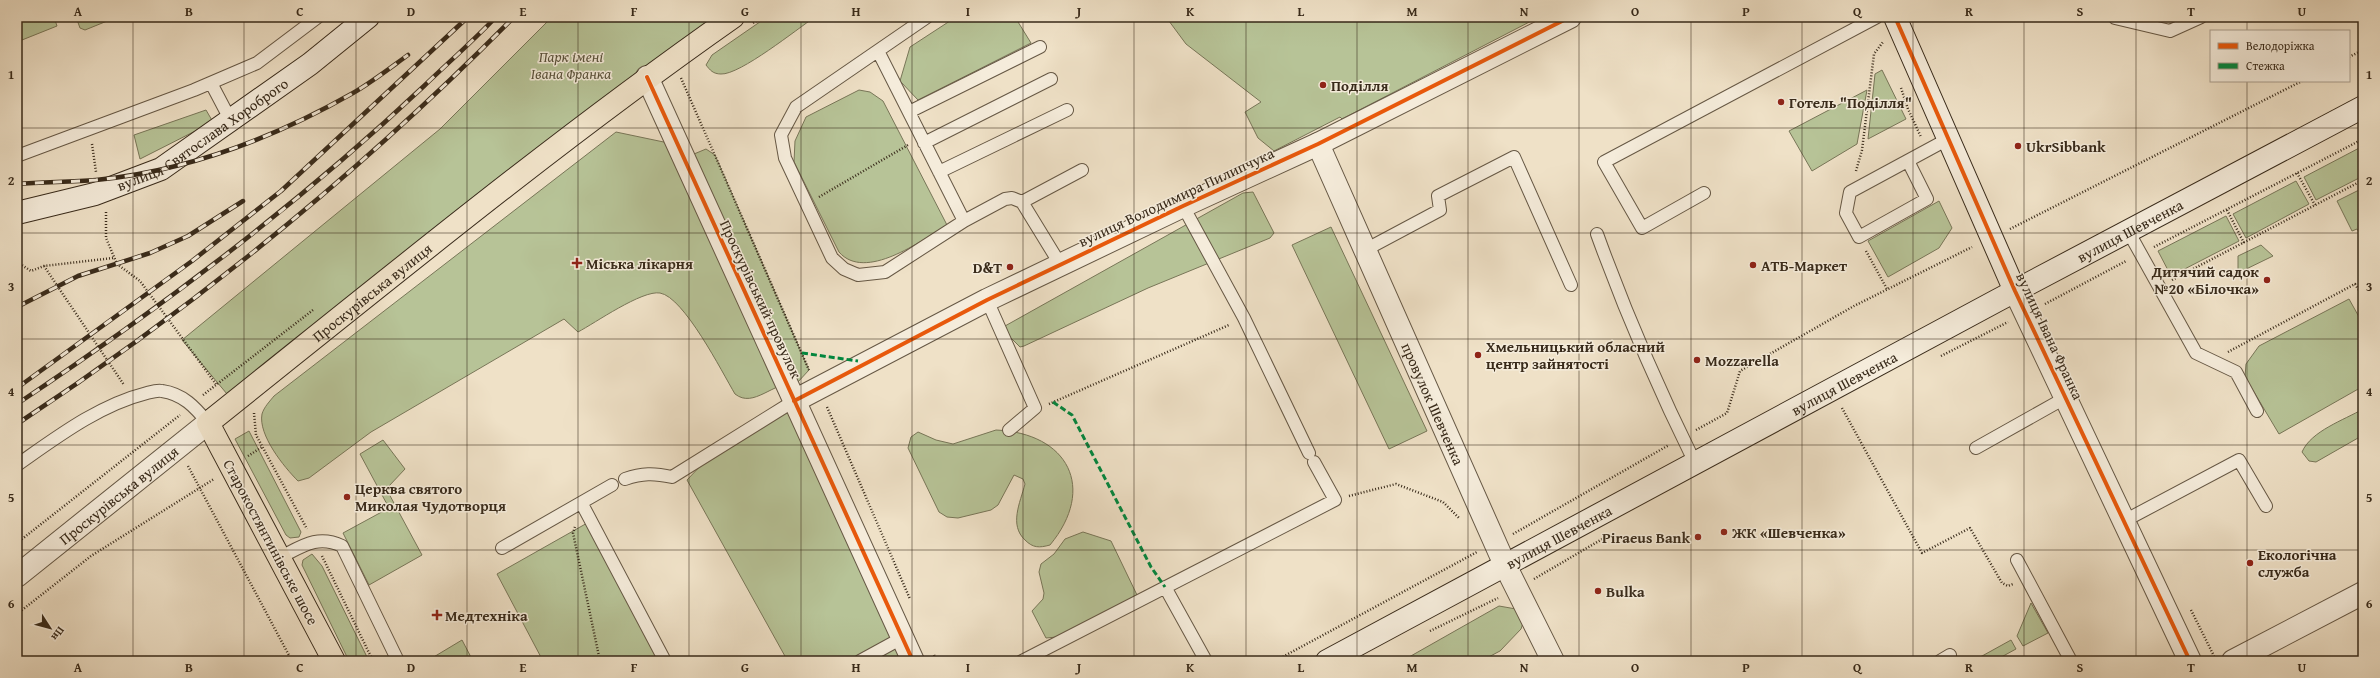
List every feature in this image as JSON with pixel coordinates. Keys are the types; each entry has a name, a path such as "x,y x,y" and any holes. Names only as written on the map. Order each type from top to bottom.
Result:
{"main road":[{"name":"Проскурівська вулиця","path":"208,423 457,223 647,77 733,17"},
{"name":"Старокостянтинівське шосе","path":"208,423 334,661"}],"street":[{"name":"вулиця Святослава Хороброго","path":"17,213 95,194 161,169 231,122 310,64 368,17"},
{"name":"вулиця Володимира Пилипчука","path":"794,401 987,300 1183,206 1318,144 1570,17"},
{"name":"вулиця Івана Франка","path":"1895,17 2015,291 2190,661"},
{"name":"Проскурівський провулок","path":"647,77 913,661"},
{"name":"вулиця Шевченка","path":"1327,661 2015,291 2363,107"},
{"name":"провулок Шевченка","path":"1318,144 1505,565 1553,661"},
{"name":"Проскурівська вулиця","path":"17,576 208,423"},
{"path":"2233,661 2259,655 2363,593"}],"lane":[{"path":"17,156 211,83 257,63 318,17"},
{"path":"927,17 796,107 787,121 781,135 784,158 832,258 844,269 858,275 885,272 964,222 1005,199 1012,198 1022,202 1060,264"},
{"path":"1704,193 1642,228 1604,162 1877,17"},
{"path":"2115,18 2170,31 2201,17"},
{"path":"909,112 1040,47"},
{"path":"878,51 964,222"},
{"path":"922,140 1051,79"},
{"path":"211,83 231,122"},
{"path":"939,172 1067,110"},
{"path":"1908,161 1927,199 1859,237 1846,214 1850,192 1948,138"},
{"path":"1365,250 1440,210 1438,196 1514,157 1571,285"},
{"path":"1022,202 1082,170"},
{"path":"1022,661 1335,500 1312,458 1244,318 1183,206"},
{"path":"2128,231 2196,353 2236,372 2257,411"},
{"path":"1598,234 1625,312 1682,438 1695,463"},
{"path":"987,300 1035,408 1009,430"},
{"path":"17,465 64,432 123,399 160,390 177,395 192,404 208,423"},
{"path":"1976,448 2065,398"},
{"path":"625,479 641,473 659,474 672,477 794,401"},
{"path":"2124,521 2238,460 2266,506"},
{"path":"502,548 582,504 612,484"},
{"path":"582,504 665,661"},
{"path":"279,558 314,541 330,540 342,546 398,661"},
{"path":"2017,560 2071,661"},
{"path":"1165,588 1206,661"},
{"path":"860,661 902,638"}],"path":[{"path":"1850,192 1862,150 1874,54 1887,37"},
{"path":"2350,56 2363,50"},
{"path":"679,73 911,603"},
{"path":"1899,80 1908,109 1928,150"},
{"path":"2010,229 2300,82"},
{"path":"17,542 166,427 216,384 140,281 117,264 113,258 106,238 106,211 95,194 97,180 90,129"},
{"path":"2044,303 2363,139"},
{"path":"806,204 922,140"},
{"path":"2297,173 2314,205"},
{"path":"2159,287 2363,180"},
{"path":"2227,210 2244,243"},
{"path":"1859,237 1887,289"},
{"path":"1274,661 1495,542 1528,526 1727,413 1740,371 1887,289 1974,246 1971,239"},
{"path":"17,262 31,271 44,266 113,258"},
{"path":"44,266 132,397"},
{"path":"2212,360 2355,284 2363,297"},
{"path":"1035,408 1244,318"},
{"path":"1842,407 1922,553 1970,528 2002,583 2008,586 2026,576"},
{"path":"257,408 254,414 254,424 262,447 314,541 373,661"},
{"path":"166,427 200,487 292,661"},
{"path":"17,614 91,556 262,447"},
{"path":"1335,500 1396,484 1443,502 1466,524"},
{"path":"582,504 573,533 600,661"},
{"path":"933,654 936,661"}],"green space":[{"path":"17,17 54,17 57,26 17,42"},
{"path":"76,17 117,17 85,30 80,28"},
{"name":"Парк імені Івана Франка","path":"552,17 718,17 227,394 182,340 440,129"},
{"path":"767,17 815,17 754,60 741,67 721,74 709,69 706,65 712,55"},
{"path":"956,17 1015,17 1031,43 918,100 900,81 910,47"},
{"name":"Поділля","path":"1166,17 1539,17 1342,119 1340,117 1274,151 1258,138 1245,112 1261,102 1186,44"},
{"path":"1882,70 1906,119 1868,139 1875,74"},
{"path":"859,90 870,92 883,101 947,225 893,256 878,261 863,263 850,260 839,252 794,162 795,141 806,117"},
{"path":"1867,90 1857,144 1812,171 1789,131"},
{"path":"206,110 213,122 140,159 134,135"},
{"path":"616,132 678,145 694,154 706,149 715,155 809,370 797,383 780,386 757,397 742,398 735,394 702,337 680,307 670,298 660,293 652,293 619,308 578,332 564,319 371,432 309,478 298,481 279,459 264,431 262,414 274,396"},
{"path":"2363,146 2363,176 2316,200 2304,177"},
{"path":"2296,181 2309,204 2246,238 2233,214"},
{"path":"2363,188 2363,234 2361,235 2357,229 2352,231 2337,201"},
{"path":"1253,192 1274,233 1270,238 1148,288 1024,346 1020,347 1010,337 1005,326 1243,193"},
{"path":"1939,201 1952,228 1939,248 1888,277 1868,241"},
{"path":"2226,216 2239,241 2171,276 2158,251"},
{"path":"1331,227 1427,431 1389,449 1292,245"},
{"path":"2261,245 2273,256 2238,273 2238,256"},
{"path":"2349,299 2363,324 2363,389 2360,388 2279,434 2245,377 2246,364 2259,346"},
{"path":"794,401 902,638 860,661 790,661 786,658 687,480 705,461"},
{"path":"2363,409 2363,440 2358,438 2316,462 2309,461 2302,452 2313,438 2320,432"},
{"path":"996,430 1021,433 1041,441 1057,453 1068,467 1073,484 1072,503 1064,524 1050,545 1039,547 1031,545 1020,534 1017,514 1025,484 1023,479 1014,475 998,505 991,510 958,518 947,517 939,512 908,448 911,437 918,432 936,440 953,444"},
{"path":"249,431 301,532 299,537 290,538 286,535 235,439"},
{"path":"383,440 405,469 389,486 388,492 422,555 369,585 343,533 389,508 360,454"},
{"path":"589,522 661,661 543,661 497,574"},
{"path":"1083,532 1111,541 1137,595 1057,637 1046,638 1032,611 1043,599 1044,593 1039,572 1041,564 1054,554 1065,539"},
{"path":"312,554 322,566 369,661 349,661 302,565 303,560"},
{"path":"2031,603 2048,633 2023,646 2017,636"},
{"path":"1499,606 1516,609 1523,623 1521,629 1500,651 1481,661 1402,661"},
{"path":"462,640 473,661 427,661"},
{"path":"2011,640 2016,649 1994,661 1973,661"},
{"path":"894,647 902,653 905,661 869,661"}],"railway":[{"path":"17,388 192,261 281,191 468,17"},
{"path":"17,404 124,331 278,214 376,130 496,17"},
{"path":"17,424 84,379 149,332 276,234 398,129 457,74 514,17"},
{"path":"17,184 96,180 130,176 163,169 229,150 261,138 323,109 360,89 408,55"},
{"path":"17,307 78,276 150,253 188,236 243,201"}],"marked path":[{"path":"802,353 858,361"},
{"path":"1053,402 1072,415 1151,567 1165,587"}],"cycle path":[{"path":"794,401 987,300 1183,206 1318,144 1570,17"},
{"path":"1895,17 2015,291 2190,661"},
{"path":"647,77 913,661"}],"place":[{"name":"Поділля","path":"1323,85"},
{"name":"Готель \"Поділля\"","path":"1781,102"},
{"name":"UkrSibbank","path":"2018,146"},
{"name":"Міська лікарня","path":"577,263"},
{"name":"АТБ-Маркет","path":"1753,265"},
{"name":"D&T","path":"1010,267"},
{"name":"Дитячий садок №20 «Білочка»","path":"2267,280"},
{"name":"Хмельницький обласний центр зайнятості","path":"1478,355"},
{"name":"Mozzarella","path":"1697,360"},
{"name":"Церква святого Миколая Чудотворця","path":"347,497"},
{"name":"ЖК «Шевченка»","path":"1724,532"},
{"name":"Piraeus Bank","path":"1698,537"},
{"name":"Екологічна служба","path":"2250,563"},
{"name":"Bulka","path":"1598,591"},
{"name":"Медтехніка","path":"437,615"}]}
